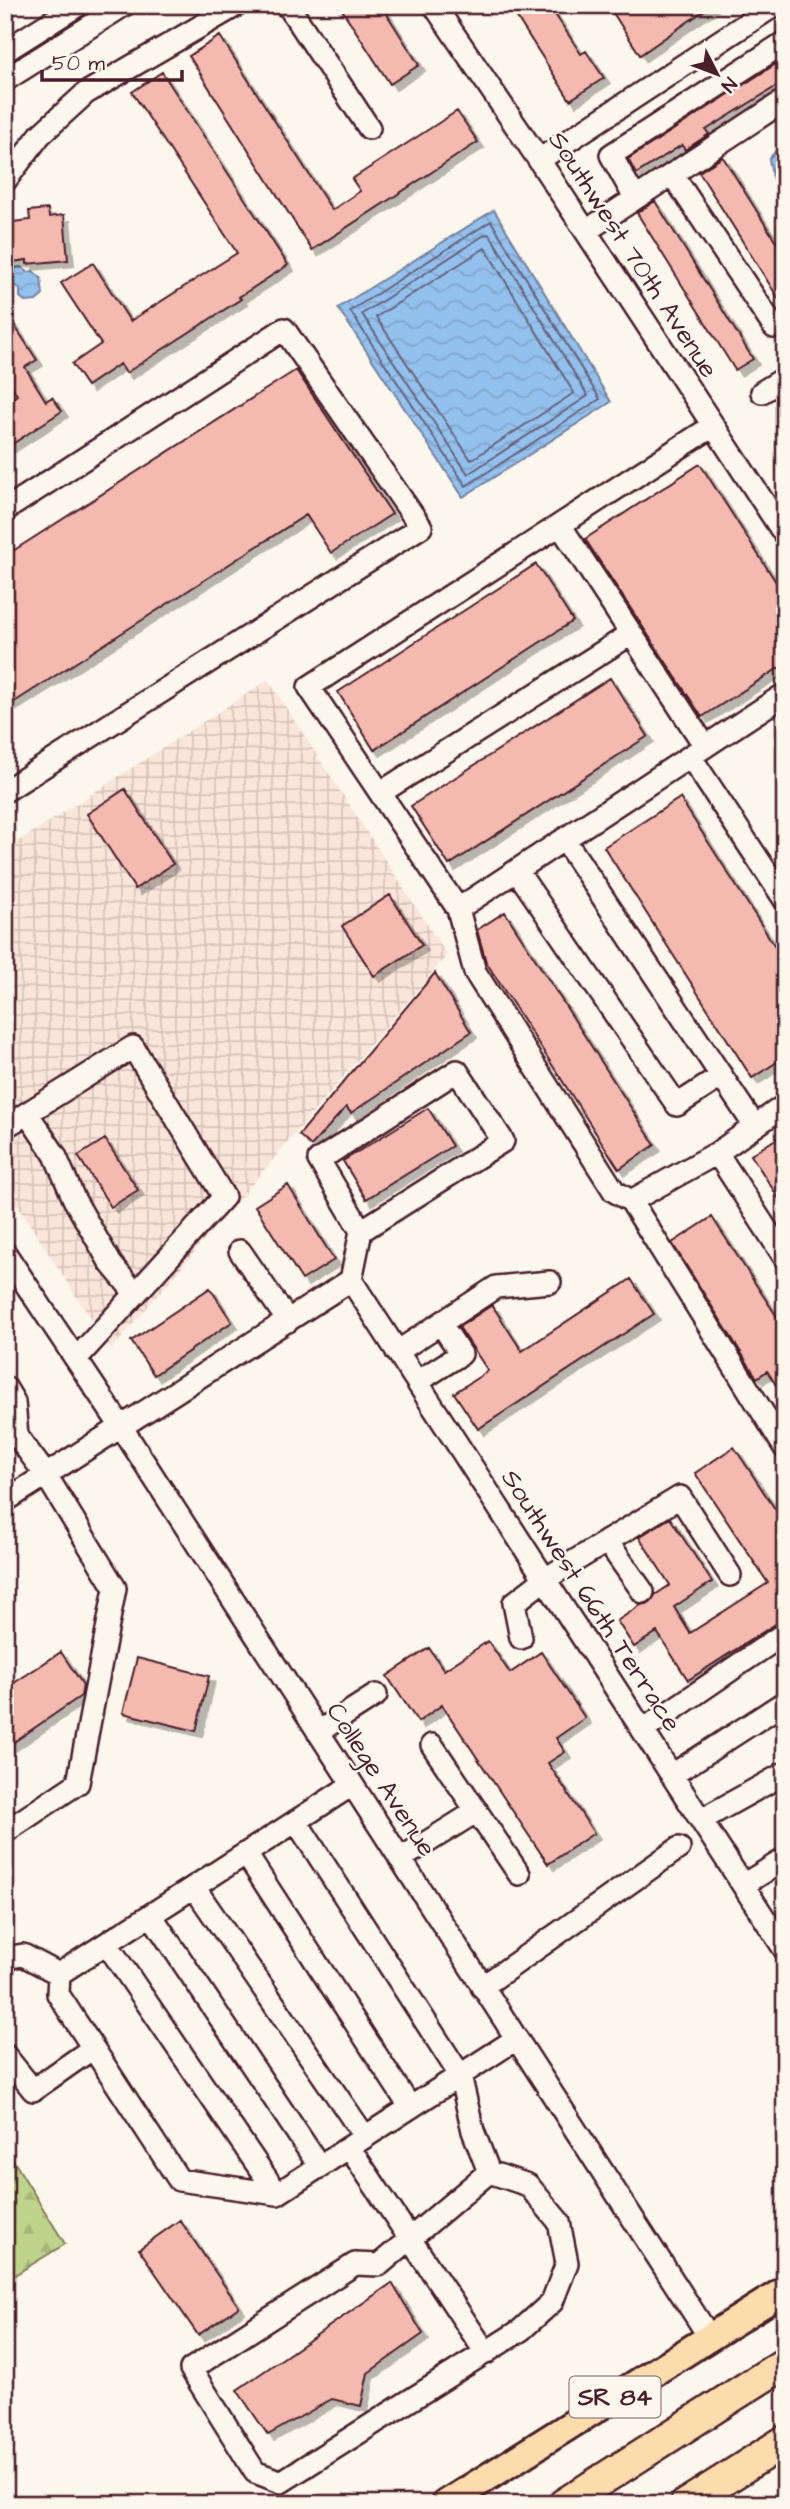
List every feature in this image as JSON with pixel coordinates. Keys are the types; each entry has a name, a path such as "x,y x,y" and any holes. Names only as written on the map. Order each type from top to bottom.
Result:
{"highway":[{"path":"564,2504 785,2363"},
{"path":"686,2504 785,2441"}],"main road":[{"name":"SR 84","path":"445,2504 785,2290"}],"street":[{"path":"5,51 78,5"},
{"path":"5,80 124,5"},
{"path":"5,181 40,135 86,93 237,5"},
{"path":"285,5 289,7 369,128"},
{"name":"Southwest 70th Avenue","path":"434,5 785,535"},
{"path":"539,160 775,5"},
{"path":"635,198 611,155 785,42"},
{"path":"586,231 785,100"},
{"path":"671,174 774,327"},
{"path":"5,510 284,329 421,527 5,791"},
{"path":"762,391 785,378"},
{"path":"713,426 309,687 458,909 475,972 614,1191 631,1200 785,1448"},
{"path":"560,525 631,634 785,900"},
{"path":"380,793 631,634"},
{"path":"458,909 785,694"},
{"path":"565,839 754,1125"},
{"path":"517,871 677,1105 722,1076"},
{"path":"5,1127 133,1046 224,1196 76,1359"},
{"path":"5,1501 351,1280 361,1231 319,1160 457,1071 503,1141 361,1231"},
{"path":"631,1200 717,1153 785,1105"},
{"path":"27,1113 55,1155 74,1199 111,1264 135,1293"},
{"path":"717,1153 785,1258"},
{"path":"240,1251 288,1321"},
{"name":"College Avenue","path":"5,1253 122,1428 710,2338"},
{"name":"Southwest 66th Terrace","path":"351,1280 785,1950"},
{"path":"397,1352 496,1287 550,1282"},
{"path":"417,1382 461,1354 440,1324"},
{"path":"5,1387 14,1402 17,1436 46,1475 115,1587 78,1783 5,1832"},
{"path":"521,1638 514,1603 545,1579 680,1497 730,1575"},
{"path":"607,1541 643,1592"},
{"path":"643,1730 785,1633"},
{"path":"318,1732 376,1695"},
{"path":"672,1775 785,1702"},
{"path":"432,1745 519,1874"},
{"path":"701,1819 785,1773"},
{"path":"60,1974 352,1785"},
{"path":"400,1859 477,1811"},
{"path":"296,1821 460,2075 473,2132 489,2172 528,2185 559,2222 567,2263 552,2302 521,2330 281,2482 255,2472 191,2369 355,2264 379,2265 489,2172"},
{"path":"482,1986 679,1848"},
{"path":"246,1854 410,2108"},
{"path":"744,1885 785,1859"},
{"path":"194,1887 357,2142 410,2239 486,2353"},
{"path":"151,1915 320,2167"},
{"path":"107,1944 277,2194"},
{"path":"5,1958 23,1955 60,1974"},
{"path":"60,1974 58,1994 179,2180 277,2194 516,2039"},
{"path":"5,2055 33,2090 93,2048"}],"shaded area":[{"path":"268,680 447,955 111,1350 5,1186 5,850"}],"green space":[{"path":"5,2147 65,2244 5,2281"}],"water":[{"path":"785,139 785,195 773,179 769,159"},
{"path":"494,210 611,402 463,497 338,308"},
{"path":"21,267 28,272 33,271 41,278 43,295 36,301 26,302 20,297 20,289 7,279 5,273 10,268"}],"building":[{"path":"339,5 381,5 419,65 390,84"},
{"path":"509,5 549,5 581,54 586,51 604,78 570,100"},
{"path":"608,5 712,5 640,55"},
{"path":"220,36 332,210 360,191 352,179 457,111 478,142 312,250 189,56"},
{"path":"785,58 785,81 706,130 709,134 685,150 682,145 636,174 628,159"},
{"path":"162,72 288,265 239,297 241,299 126,373 120,364 87,386 72,364 101,344 61,283 93,263 130,321 237,253 132,92"},
{"path":"723,157 785,256 785,309 699,172"},
{"path":"655,201 753,359 735,370 637,213"},
{"path":"48,209 49,217 64,215 68,260 5,263 5,223 30,220 29,211"},
{"path":"5,311 37,360 25,367 46,401 52,397 62,411 5,449 5,403 17,395 5,376"},
{"path":"296,370 392,514 331,553 306,515 5,708 5,556"},
{"path":"700,464 785,596 785,664 702,717 585,539"},
{"path":"536,564 573,621 374,750 338,692"},
{"path":"610,678 648,736 449,865 411,806"},
{"path":"125,789 173,864 135,889 87,814"},
{"path":"680,798 785,962 785,1057 752,1078 604,847"},
{"path":"390,895 422,945 374,976 342,926"},
{"path":"505,912 655,1145 619,1169 486,962 477,930"},
{"path":"435,973 471,1032 351,1113 346,1107 311,1146 299,1135"},
{"path":"428,1108 452,1146 366,1199 343,1161"},
{"path":"785,1133 785,1208 751,1155"},
{"path":"105,1139 138,1190 111,1207 78,1156"},
{"path":"288,1185 334,1260 302,1280 255,1206"},
{"path":"712,1217 785,1329 785,1399 767,1371 757,1378 672,1243"},
{"path":"631,1279 654,1314 478,1429 454,1393 488,1371 459,1327 492,1305 522,1351"},
{"path":"210,1288 232,1322 154,1375 131,1341"},
{"path":"734,1447 785,1524 785,1618 688,1680 657,1632 634,1647 617,1621 641,1605 650,1603 655,1595 670,1585 639,1537 670,1518 712,1582 674,1607 690,1633 768,1583 695,1473"},
{"path":"488,1641 510,1673 541,1652 585,1718 556,1738 565,1752 548,1763 594,1833 548,1864 442,1705 418,1722 387,1676 429,1648 444,1670"},
{"path":"61,1652 83,1685 81,1696 5,1748 5,1689"},
{"path":"137,1658 209,1676 196,1731 123,1713"},
{"path":"180,2220 239,2307 198,2335 139,2249"},
{"path":"392,2283 423,2334 368,2373 361,2406 332,2399 268,2435 237,2390"}]}
